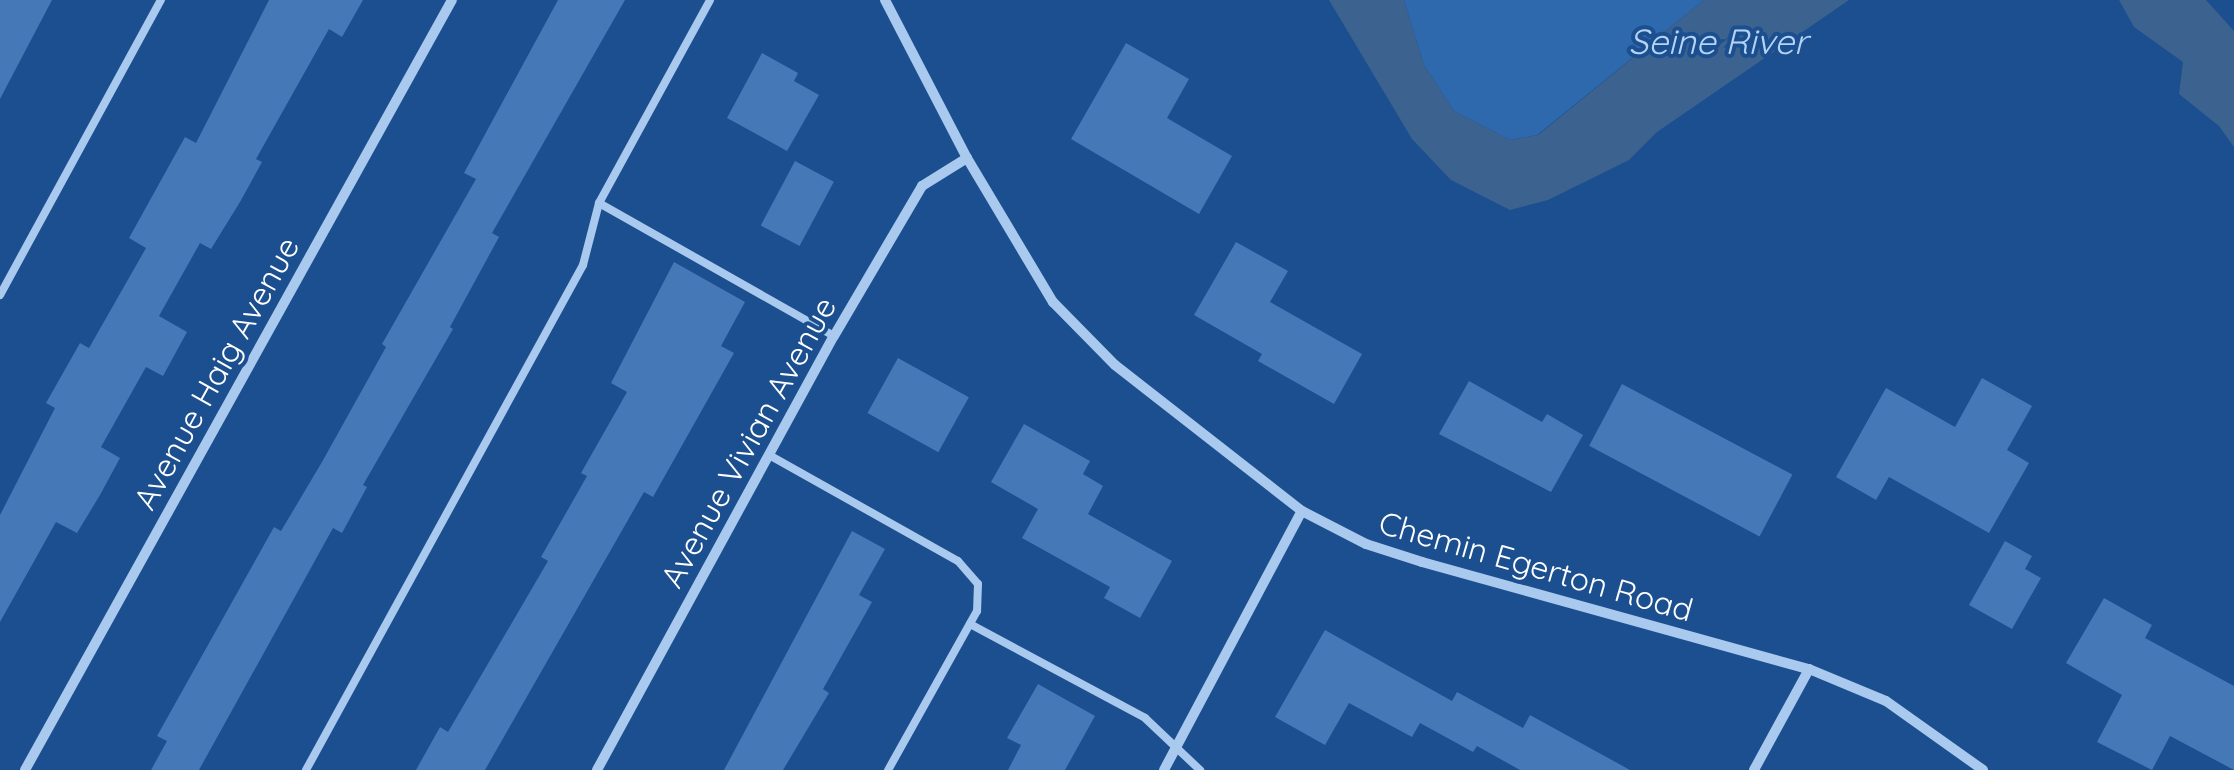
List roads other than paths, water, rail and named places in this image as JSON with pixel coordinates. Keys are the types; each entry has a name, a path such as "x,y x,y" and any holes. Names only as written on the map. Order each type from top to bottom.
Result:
{"street":[{"name":"Avenue Haig Avenue","path":"25,770 452,0"},
{"name":"Chemin Egerton Road","path":"885,0 967,158 1053,302 1083,337 1302,511 1366,544 1422,562 1809,669 1886,701 1983,770"},
{"name":"Avenue Vivian Avenue","path":"597,770 834,336 922,186 967,158"},
{"path":"1164,770 1302,511"},
{"path":"1754,770 1809,669"}],"lane":[{"path":"0,295 161,0"},
{"path":"306,770 583,266 599,202 710,0"},
{"path":"599,202 834,336"},
{"path":"769,454 958,561 978,584 977,612 888,770"},
{"path":"970,624 1145,718 1200,770"}],"water":[{"name":"Seine River","path":"1329,0 1404,0 1424,65 1454,111 1510,140 1538,135 1704,0 1849,0 1657,132 1629,160 1548,200 1510,210 1451,180 1412,139"},
{"path":"2119,0 2206,0 2234,31 2234,147 2219,126 2179,94 2183,62 2134,27"}]}
